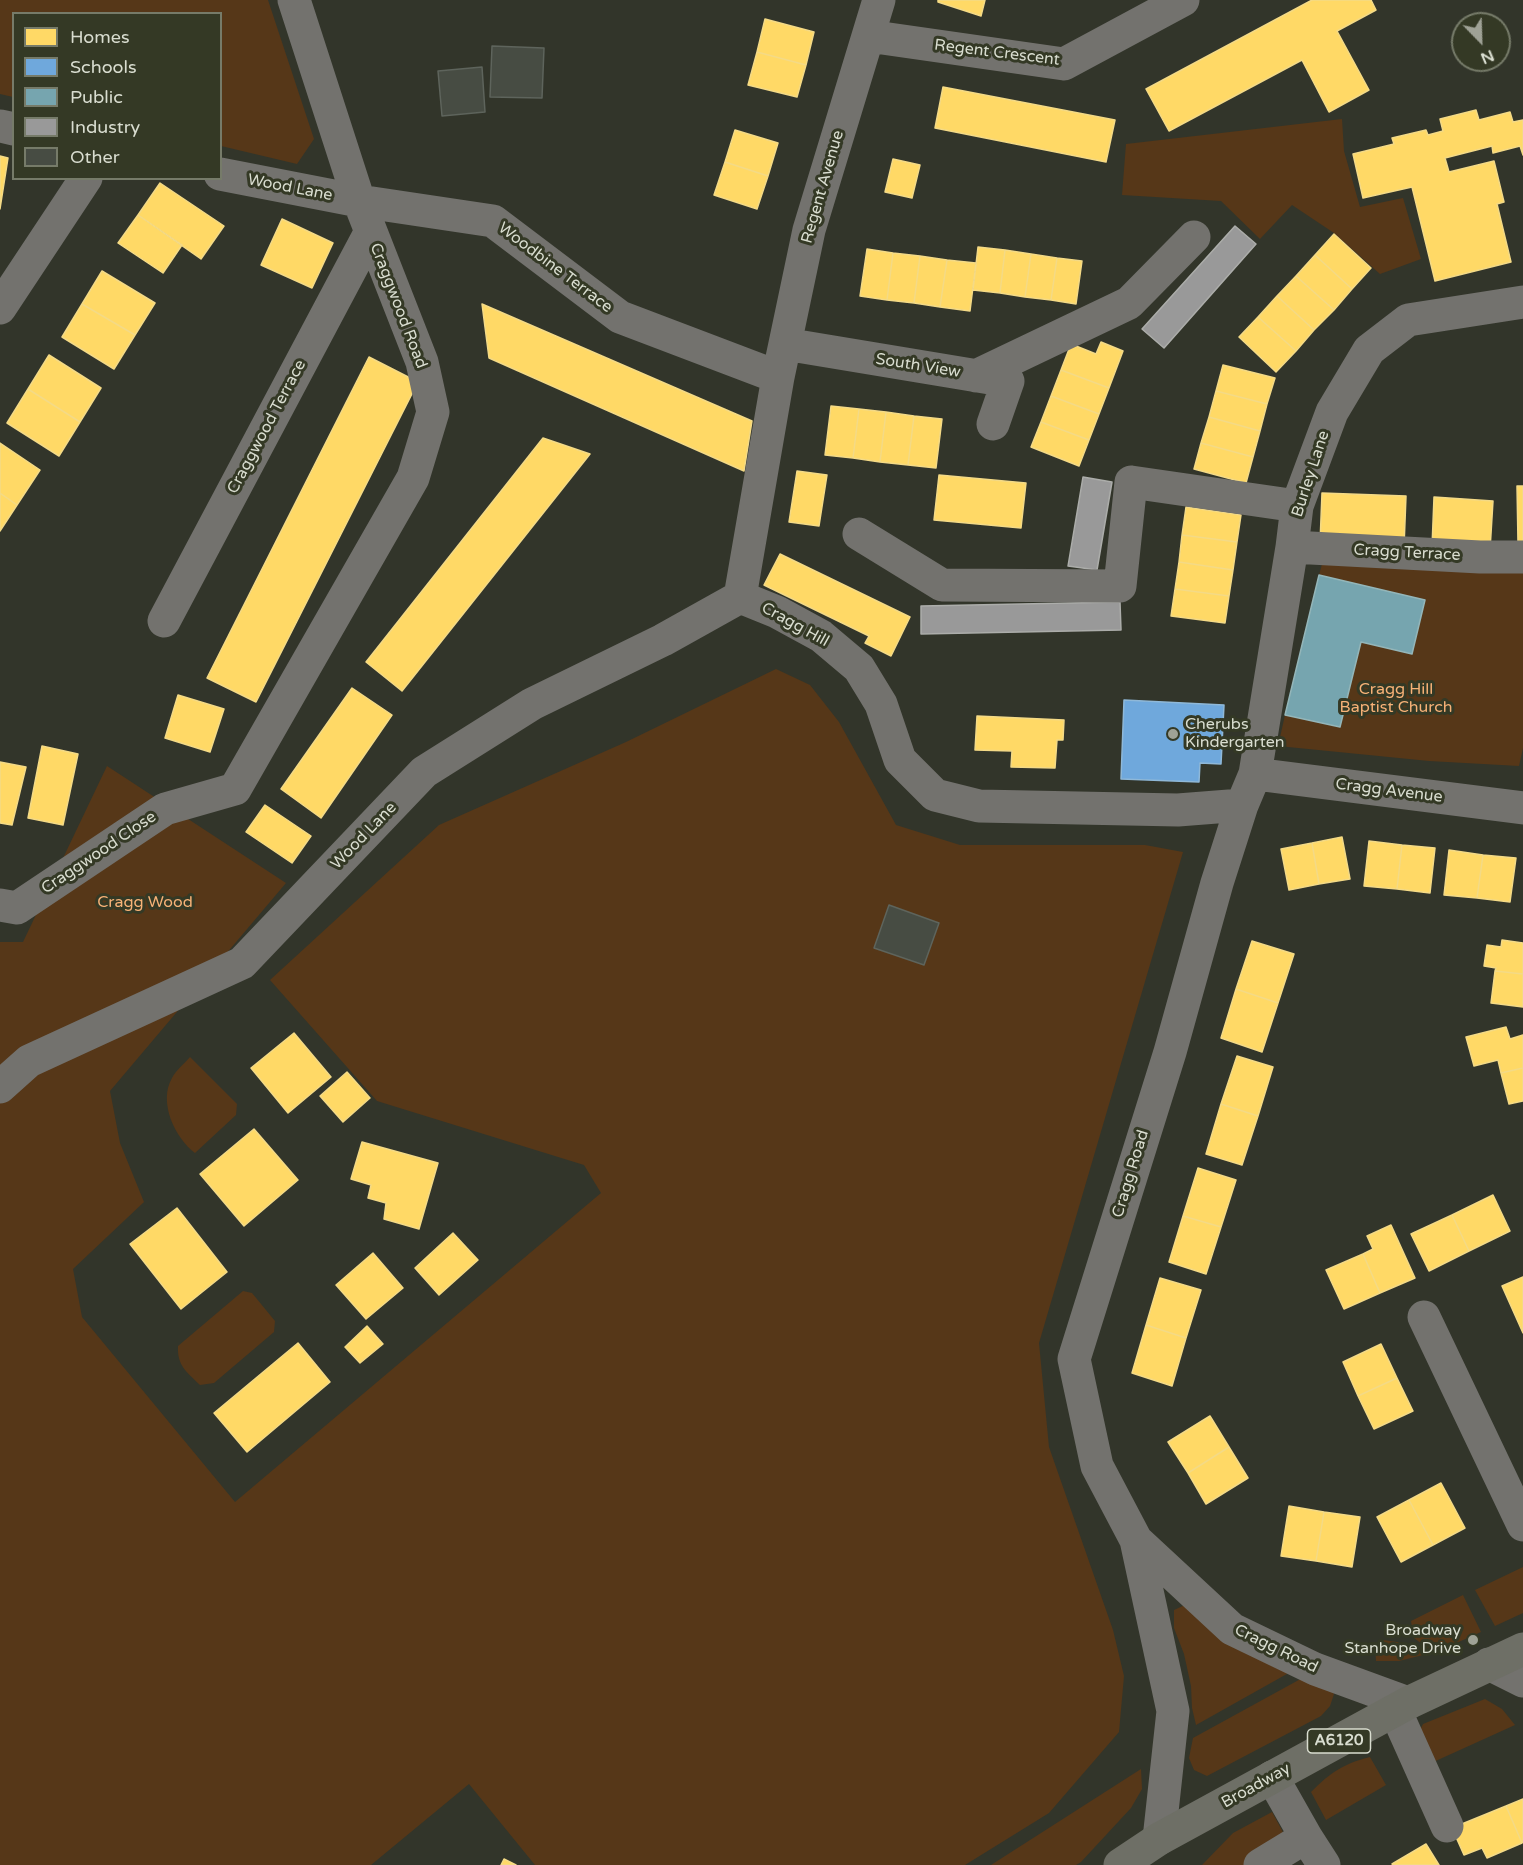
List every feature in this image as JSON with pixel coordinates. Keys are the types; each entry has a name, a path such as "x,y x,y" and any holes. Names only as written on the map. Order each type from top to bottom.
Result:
{"highway":[{"name":"Broadway","path":"1120,1865 1159,1839 1402,1706 1523,1648"}],"street":[{"name":"Craggwood Road","path":"236,789 413,478 434,412 422,362 370,233 294,0"},
{"name":"Regent Avenue","path":"778,377 809,230 879,0"},
{"name":"Regent Crescent","path":"868,36 1064,64 1183,0"},
{"name":"Wood Lane","path":"222,174 359,201"},
{"path":"0,308 85,180"},
{"name":"Woodbine Terrace","path":"359,201 493,220 620,318 778,377"},
{"name":"Craggwood Terrace","path":"164,621 370,233"},
{"path":"976,376 1129,303 1194,237"},
{"name":"Burley Lane","path":"1242,805 1255,774 1297,506 1332,412 1370,350 1408,320 1523,302"},
{"name":"South View","path":"785,344 1008,381 993,424"},
{"path":"740,597 778,377"},
{"path":"859,534 942,585 1120,586 1131,482 1297,506"},
{"name":"Cragg Terrace","path":"1292,547 1480,557 1523,556"},
{"name":"Wood Lane","path":"0,1087 29,1061 242,963 424,772 532,704 663,640 740,597"},
{"name":"Cragg Hill","path":"740,597 777,612 822,636 858,668 881,704 900,760 935,795 979,806 1178,810 1242,805"},
{"name":"Cragg Avenue","path":"1255,774 1523,808"},
{"name":"Craggwood Close","path":"0,905 17,908 165,809 236,789"},
{"name":"Cragg Road","path":"1159,1839 1173,1710 1136,1540 1097,1466 1074,1359 1170,1052 1242,805"},
{"path":"1424,1317 1523,1525"},
{"name":"Cragg Road","path":"1136,1540 1232,1629 1315,1669 1402,1706"},
{"path":"1490,1664 1523,1681"},
{"path":"1402,1706 1447,1826"},
{"path":"1272,1777 1324,1865"},
{"path":"1260,1865 1306,1837"}],"green space":[{"path":"0,0 268,0 314,139 297,164 222,146 222,12 12,12 12,97 0,94"},
{"path":"1342,119 1344,151 1360,207 1403,198 1421,259 1380,274 1334,233 1292,205 1260,239 1221,201 1122,195 1126,144"},
{"path":"1324,557 1523,572 1523,748 1519,766 1429,761 1278,746 1285,715 1340,727 1361,642 1412,653 1425,601 1319,575"},
{"name":"Cragg Wood","path":"776,669 810,685 839,722 896,825 960,845 1145,845 1183,852 1039,1343 1049,1447 1113,1630 1124,1676 1119,1732 1049,1813 965,1865 535,1865 469,1784 371,1865 0,1865 0,942 23,942 107,766 286,883 110,1091 120,1143 144,1202 73,1269 82,1317 235,1502 601,1193 584,1165 377,1101 270,980 439,825 626,742"},
{"path":"190,1057 237,1104 236,1115 195,1153 175,1129 167,1098 172,1078"},
{"path":"243,1291 252,1293 275,1321 274,1332 214,1383 200,1385 181,1364 178,1346"},
{"path":"1523,1567 1523,1613 1495,1626 1475,1590"},
{"path":"1463,1595 1481,1632 1434,1653 1414,1638 1411,1621"},
{"path":"1187,1604 1294,1670 1196,1725 1184,1654 1174,1628 1174,1610"},
{"path":"1383,1640 1404,1643 1427,1654 1399,1661 1376,1661 1375,1646"},
{"path":"1306,1676 1325,1683 1334,1694 1330,1706 1321,1716 1207,1776 1194,1770 1189,1758 1193,1738"},
{"path":"1485,1699 1502,1709 1515,1725 1429,1764 1419,1732 1423,1724"},
{"path":"1370,1757 1386,1785 1326,1820 1311,1792 1338,1770"},
{"path":"1141,1769 1142,1789 1131,1808 1081,1862 1076,1865 991,1865"},
{"path":"1272,1812 1290,1845 1255,1865 1202,1865 1233,1833"}],"building: Homes":[{"path":"938,0 985,0 981,16 938,2"},
{"path":"1312,0 1371,0 1376,10 1337,31 1369,90 1329,112 1302,60 1169,131 1146,89"},
{"path":"765,19 814,32 806,65 757,52"},
{"path":"757,52 806,65 797,97 748,85"},
{"path":"943,87 1115,120 1106,162 935,128"},
{"path":"1476,110 1479,120 1510,112 1513,122 1523,120 1523,155 1520,146 1493,153 1492,146 1445,158 1449,172 1494,161 1504,202 1497,204 1511,262 1435,281 1412,187 1363,198 1353,154 1394,144 1392,138 1426,130 1428,135 1443,131 1440,119"},
{"path":"735,130 778,143 768,176 725,162"},
{"path":"0,156 8,158 0,209"},
{"path":"893,159 920,165 912,198 885,192"},
{"path":"725,162 768,176 757,209 714,195"},
{"path":"160,183 224,226 201,259 138,215"},
{"path":"138,215 182,245 163,273 118,243"},
{"path":"282,219 333,243 312,288 261,265"},
{"path":"1334,234 1371,268 1352,289 1315,255"},
{"path":"978,247 1005,250 1000,293 973,290"},
{"path":"867,249 893,253 887,300 860,296"},
{"path":"1005,250 1031,254 1025,297 1000,293"},
{"path":"893,253 920,256 914,303 887,300"},
{"path":"1031,254 1057,258 1051,300 1025,297"},
{"path":"1315,255 1352,289 1334,310 1296,276"},
{"path":"920,256 947,260 940,307 914,303"},
{"path":"1057,258 1082,261 1076,304 1051,300"},
{"path":"947,260 976,263 970,311 940,307"},
{"path":"102,271 155,303 135,335 82,304"},
{"path":"1296,276 1334,310 1314,330 1277,296"},
{"path":"1277,296 1314,330 1296,351 1258,317"},
{"path":"82,304 135,335 114,369 62,337"},
{"path":"482,304 752,421 744,471 489,358"},
{"path":"1258,317 1296,351 1276,372 1239,337"},
{"path":"1101,342 1123,351 1109,388 1061,370 1071,344 1096,354"},
{"path":"49,355 101,388 80,422 28,389"},
{"path":"369,357 418,382 256,702 207,678"},
{"path":"1223,365 1275,378 1267,404 1216,391"},
{"path":"1061,370 1109,388 1099,414 1051,396"},
{"path":"28,389 80,422 59,456 7,423"},
{"path":"1216,391 1267,404 1260,431 1209,417"},
{"path":"1051,396 1099,414 1089,440 1041,422"},
{"path":"831,406 859,409 853,458 825,455"},
{"path":"859,409 886,412 880,462 853,458"},
{"path":"886,412 914,416 908,465 880,462"},
{"path":"914,416 942,419 936,468 908,465"},
{"path":"1209,417 1260,431 1253,457 1201,443"},
{"path":"1041,422 1089,440 1079,466 1031,447"},
{"path":"543,438 590,454 402,691 366,662"},
{"path":"0,443 40,470 17,505 0,493"},
{"path":"1201,443 1253,457 1246,483 1194,469"},
{"path":"797,471 827,475 819,526 789,522"},
{"path":"939,475 1026,483 1021,528 934,520"},
{"path":"1517,486 1523,486 1523,542 1518,543"},
{"path":"0,493 17,505 0,531"},
{"path":"1322,493 1406,496 1404,547 1320,543"},
{"path":"1434,497 1493,501 1490,550 1432,547"},
{"path":"1186,507 1241,515 1237,542 1182,535"},
{"path":"1182,535 1237,542 1233,570 1179,562"},
{"path":"780,554 910,617 891,656 865,643 869,636 764,585"},
{"path":"1179,562 1233,570 1229,596 1175,589"},
{"path":"1175,589 1229,596 1225,623 1171,616"},
{"path":"352,688 392,715 321,818 281,789"},
{"path":"178,695 224,709 210,752 165,738"},
{"path":"977,716 1064,720 1063,740 1057,740 1055,768 1011,767 1012,751 975,750"},
{"path":"42,746 78,754 63,825 28,818"},
{"path":"0,762 26,767 12,825 0,823"},
{"path":"265,805 311,836 292,863 246,832"},
{"path":"1342,837 1350,879 1319,884 1312,843"},
{"path":"1369,841 1402,845 1397,889 1364,886"},
{"path":"1312,843 1319,884 1289,890 1281,849"},
{"path":"1402,845 1435,848 1430,893 1397,889"},
{"path":"1449,850 1483,855 1477,898 1444,895"},
{"path":"1483,855 1516,858 1510,902 1477,898"},
{"path":"1502,940 1523,943 1523,974 1495,971 1496,968 1484,966 1487,945 1501,947"},
{"path":"1252,941 1294,954 1278,1003 1236,989"},
{"path":"1495,971 1523,974 1523,1007 1491,1003"},
{"path":"1236,989 1278,1003 1262,1052 1221,1038"},
{"path":"1506,1027 1510,1039 1523,1035 1523,1068 1501,1073 1498,1060 1474,1066 1466,1037"},
{"path":"294,1033 331,1077 288,1113 251,1068"},
{"path":"1237,1056 1273,1067 1258,1116 1221,1104"},
{"path":"1523,1068 1523,1101 1509,1104 1501,1073"},
{"path":"347,1072 370,1098 343,1122 320,1096"},
{"path":"1221,1104 1258,1116 1242,1165 1206,1154"},
{"path":"254,1129 298,1180 244,1226 200,1174"},
{"path":"362,1142 438,1163 419,1229 384,1219 386,1203 368,1198 371,1185 351,1179"},
{"path":"1198,1168 1236,1180 1221,1227 1183,1216"},
{"path":"1493,1195 1510,1231 1469,1251 1452,1215"},
{"path":"177,1208 227,1272 181,1309 130,1244"},
{"path":"1452,1215 1469,1251 1429,1271 1411,1234"},
{"path":"1183,1216 1221,1227 1206,1274 1169,1262"},
{"path":"1391,1225 1415,1278 1380,1293 1363,1254 1373,1249 1367,1236"},
{"path":"453,1233 478,1260 439,1295 415,1268"},
{"path":"373,1253 403,1288 366,1319 336,1285"},
{"path":"1363,1254 1380,1293 1344,1309 1326,1270"},
{"path":"1523,1277 1523,1333 1502,1286"},
{"path":"1160,1278 1201,1290 1186,1338 1146,1325"},
{"path":"1146,1325 1186,1338 1172,1386 1132,1373"},
{"path":"367,1326 383,1344 360,1363 345,1347"},
{"path":"298,1343 330,1382 247,1452 214,1413"},
{"path":"1381,1344 1397,1378 1358,1396 1343,1362"},
{"path":"1397,1378 1413,1411 1374,1429 1358,1396"},
{"path":"1210,1416 1229,1447 1188,1473 1168,1442"},
{"path":"1229,1447 1248,1478 1206,1504 1188,1473"},
{"path":"1441,1483 1465,1528 1433,1545 1409,1500"},
{"path":"1409,1500 1433,1545 1401,1562 1377,1517"},
{"path":"1289,1506 1324,1512 1316,1561 1281,1556"},
{"path":"1324,1512 1360,1517 1352,1567 1316,1561"},
{"path":"1523,1799 1523,1842 1522,1843 1506,1806"},
{"path":"1506,1806 1522,1843 1487,1858 1482,1848 1464,1855 1452,1828"},
{"path":"1426,1844 1439,1865 1392,1864"},
{"path":"504,1859 516,1865 501,1865"}],"building: Schools":[{"name":"Cherubs Kindergarten","path":"1124,700 1224,705 1221,764 1200,763 1199,782 1121,779"}],"building: Public":[{"name":"Cragg Hill Baptist Church","path":"1319,575 1425,600 1412,654 1361,642 1340,727 1285,715"}],"building: Industry":[{"path":"1235,226 1256,244 1164,348 1142,329"},
{"path":"1083,477 1112,482 1097,570 1068,566"},
{"path":"1120,602 1121,630 921,634 921,606"}],"building: Other":[{"path":"492,46 544,48 542,98 490,97"},
{"path":"482,67 485,112 442,116 438,71"},
{"path":"889,905 939,923 924,965 874,948"}],"place":[{"name":"Cherubs Kindergarten","path":"1173,734"},
{"name":"Broadway Stanhope Drive","path":"1473,1640"}]}
